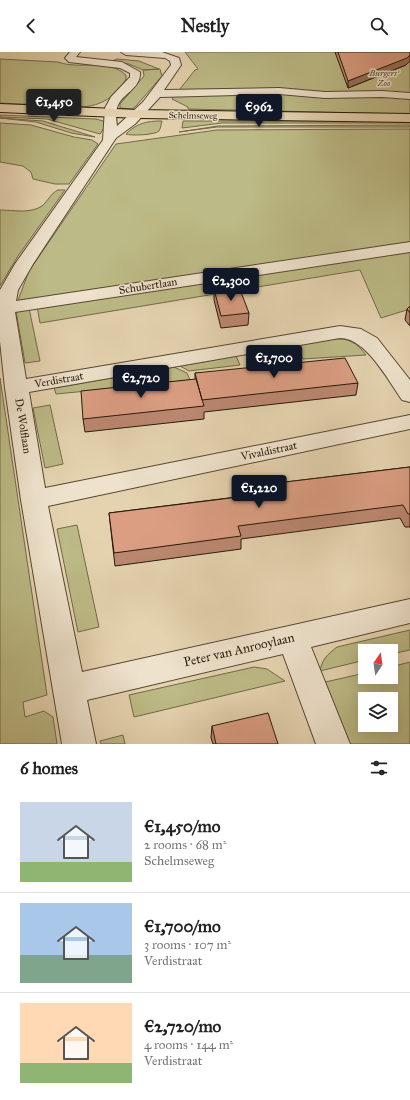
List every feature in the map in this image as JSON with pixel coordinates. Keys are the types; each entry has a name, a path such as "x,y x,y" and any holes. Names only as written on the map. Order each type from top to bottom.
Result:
{"main road":[{"name":"Schelmseweg","path":"0,108 139,114 410,118"}],"street":[{"path":"110,136 109,113 113,103 134,80 135,72 122,65 73,60 70,58 74,53 149,60 164,66 170,74 176,62 168,56 126,52"},
{"name":"De Wolflaan","path":"79,744 34,500 5,308 9,290 24,264 110,136 128,126 170,74"},
{"path":"156,93 183,94 279,91 332,95 382,94 410,96"},
{"name":"Schubertlaan","path":"5,308 410,247"},
{"name":"Verdistraat","path":"16,388 335,332 349,331 361,335 370,342 410,395"},
{"name":"Vivaldistraat","path":"34,500 410,422"},
{"name":"Peter van Anrooylaan","path":"69,690 292,637 410,611"},
{"path":"292,637 333,744"}],"green space":[{"name":"Burgers' Zoo","path":"185,52 410,52 410,114 188,109 188,107 172,99 195,70 198,69"},
{"path":"0,59 58,62 75,65 110,67 119,70 126,75 126,79 113,95 96,105 82,107 0,103"},
{"path":"117,59 139,61 159,69 143,70 129,64 112,61"},
{"path":"160,69 162,76 136,106 132,109 120,108 120,104 144,76 143,70"},
{"path":"0,115 96,119 103,121 106,125 100,134 47,119 0,117"},
{"path":"0,118 43,121 95,137 71,133 36,122"},
{"path":"162,121 160,130 157,132 143,135 126,134 134,127 142,123"},
{"path":"183,121 410,121 410,123 222,123 182,128"},
{"path":"0,123 31,125 74,137 92,140 98,144 69,184 55,184 33,179 31,172 23,166 0,162"},
{"path":"410,125 410,127 217,127 179,132 218,126"},
{"path":"410,129 410,243 17,303 29,271 116,144 217,130"},
{"path":"58,190 65,190 18,256 0,286 0,210 32,210 42,206 53,193"},
{"path":"410,250 410,309 381,318 360,270 40,323 37,306"},
{"path":"29,308 40,361 25,363 16,311"},
{"path":"334,339 344,339 356,344 366,355 303,359 297,345"},
{"path":"293,345 299,359 265,363 261,351"},
{"path":"236,356 240,365 189,371 180,366"},
{"path":"174,367 187,373 190,380 131,386 129,375"},
{"path":"117,377 118,388 56,394 54,388"},
{"path":"0,378 47,695 23,702 25,717 44,711 53,717 57,744 0,744"},
{"path":"50,405 63,464 45,468 33,408"},
{"path":"77,525 99,627 78,632 57,529"},
{"path":"410,630 410,650 398,653 398,644 358,644 358,662 320,671 322,663 326,657 337,647"},
{"path":"410,662 410,744 346,744 321,683 358,675 358,684 398,684 398,665"},
{"path":"254,667 267,669 285,681 134,717 129,695"},
{"path":"123,735 125,744 101,744 100,741"}],"building":[{"path":"338,52 410,52 410,55 407,58 348,81"},
{"path":"239,287 249,313 221,316 214,289"},
{"path":"410,306 410,313 407,309"},
{"path":"345,358 358,383 202,400 195,373"},
{"path":"196,379 204,406 83,419 81,391"},
{"path":"410,467 410,514 408,514 403,505 238,526 241,536 114,553 109,513 247,496 244,487"},
{"path":"268,713 278,744 216,744 212,726"}]}
